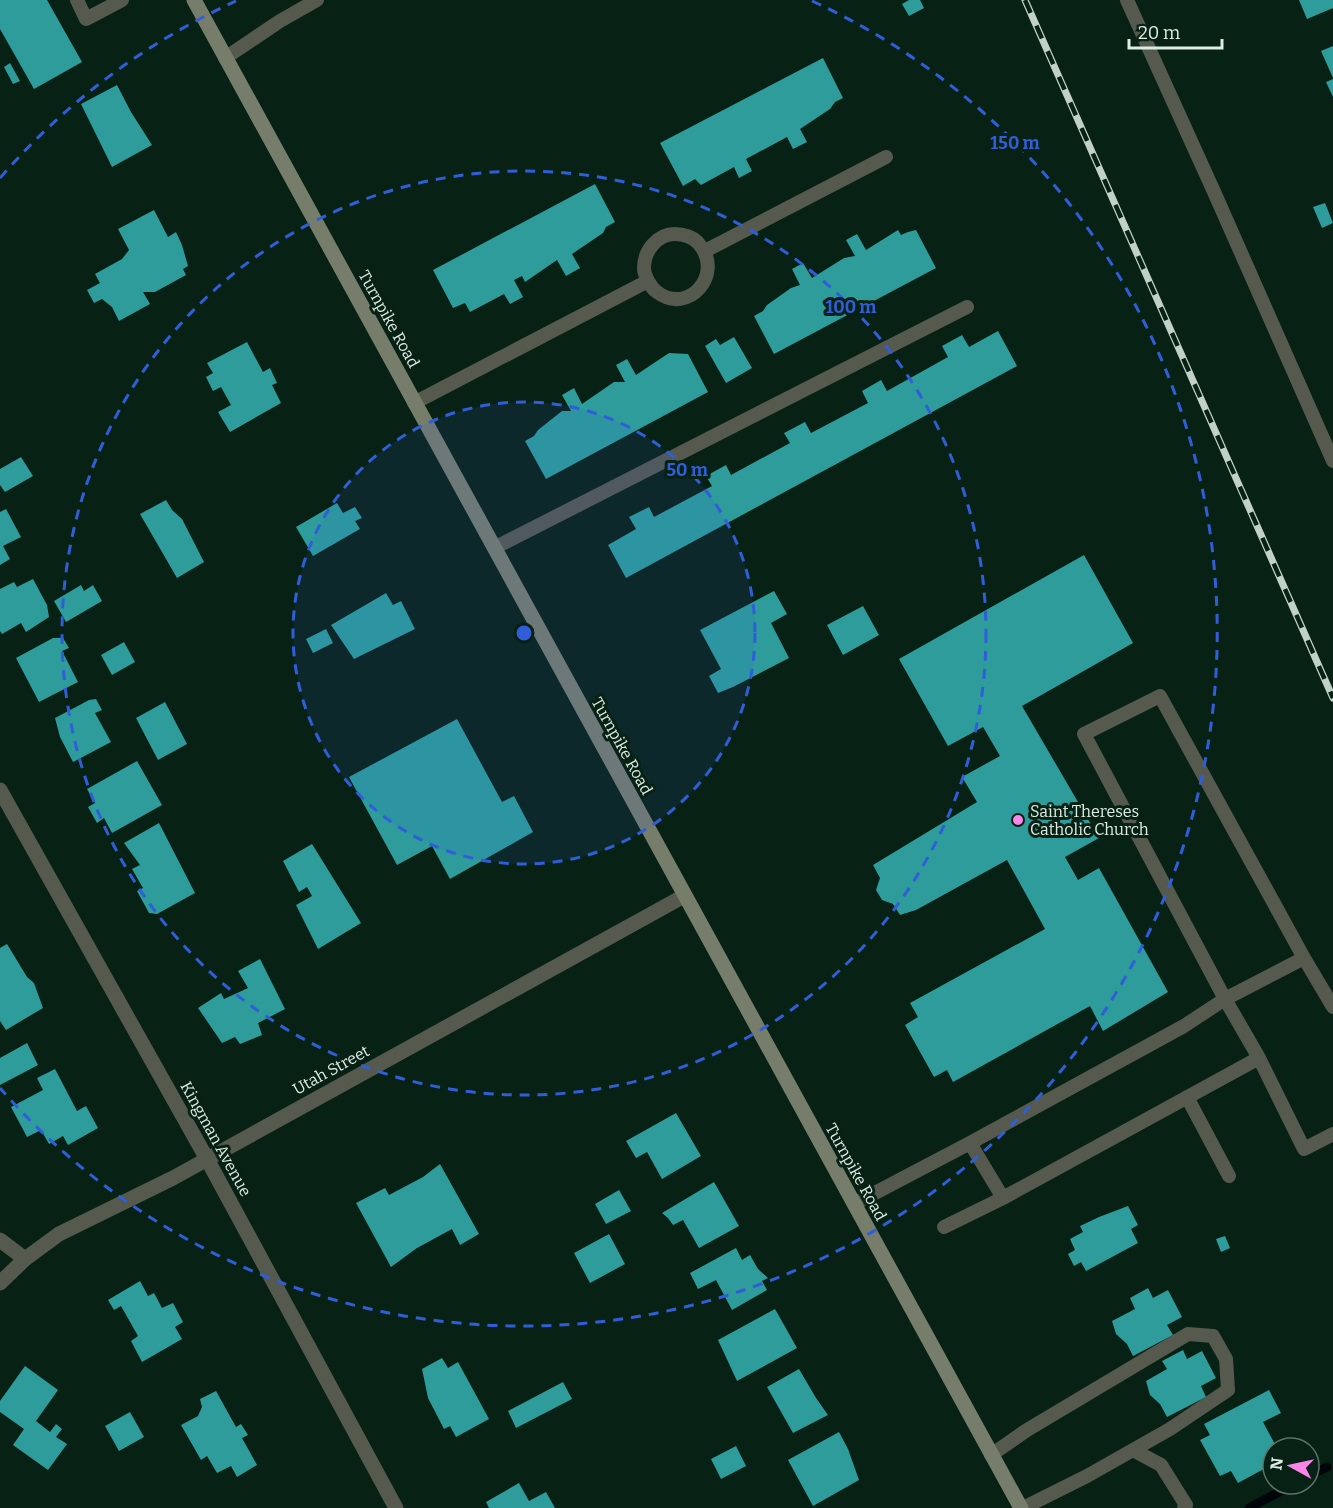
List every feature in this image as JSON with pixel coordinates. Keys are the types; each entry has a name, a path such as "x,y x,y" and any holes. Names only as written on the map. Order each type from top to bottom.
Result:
{"main road":[{"name":"Turnpike Road","path":"194,0 1022,1508"}],"street":[{"name":"Kingman Avenue","path":"0,790 207,1160 396,1508"},
{"name":"Utah Street","path":"0,1283 25,1259 59,1234 207,1160 684,896"},
{"path":"0,1240 25,1259"}],"lane":[{"path":"77,0 86,19 122,0"},
{"path":"225,58 280,21 317,0"},
{"path":"1127,0 1211,183 1333,461"},
{"path":"705,251 886,157"},
{"path":"674,234 686,235 697,241 705,251 709,264 707,276 701,287 691,295 679,299 667,297 656,291 648,281 644,269 645,256 652,245 662,237 674,234"},
{"path":"414,403 648,281"},
{"path":"494,548 967,307"},
{"path":"1333,1007 1160,696 1084,734 1225,999 1259,1058 1305,1149 1333,1134"},
{"path":"854,1204 970,1143 1184,1026 1225,999 1304,958"},
{"path":"944,1227 1003,1198 1259,1058"},
{"path":"1187,1097 1229,1176"},
{"path":"970,1143 1003,1198"},
{"path":"992,1455 1027,1430 1188,1334 1214,1336 1226,1359 1228,1390 1170,1429 1087,1476 1022,1508"},
{"path":"1133,1450 1161,1465 1186,1505 1184,1508"}],"building":[{"path":"0,0 47,0 82,62 34,89 0,29"},
{"path":"909,0 920,0 924,8 909,16 902,4"},
{"path":"1299,0 1333,0 1333,8 1307,19"},
{"path":"1333,46 1333,78 1321,51"},
{"path":"823,58 843,98 800,129 807,142 793,149 787,137 746,159 752,171 739,178 734,167 701,185 695,179 683,186 660,143"},
{"path":"10,63 20,81 13,84 4,67"},
{"path":"1333,79 1333,97 1326,82"},
{"path":"117,85 152,145 112,167 81,104"},
{"path":"595,184 615,222 572,254 580,268 566,276 557,260 525,282 522,276 514,280 523,297 510,304 504,294 470,312 465,303 453,308 433,270"},
{"path":"1325,203 1333,223 1322,228 1313,207"},
{"path":"154,210 168,237 176,232 188,266 183,269 186,275 155,292 143,292 150,304 119,321 112,307 102,299 94,303 87,290 100,283 95,274 122,259 129,250 118,229"},
{"path":"898,230 901,235 916,230 936,268 774,354 754,316 791,288 800,285 792,269 803,263 812,278 844,258 855,256 846,240 857,234 866,250"},
{"path":"998,331 1017,366 626,578 608,545 636,529 629,517 649,507 654,517 712,486 706,476 726,465 731,475 790,443 784,433 805,422 811,433 868,403 862,391 881,380 887,391 948,357 942,346 962,335 969,347"},
{"path":"734,337 752,368 726,383 705,346 716,339 720,345"},
{"path":"247,342 263,372 270,368 277,383 272,385 281,403 230,432 218,412 231,405 221,387 213,391 206,377 213,373 207,363"},
{"path":"669,353 688,354 708,392 546,479 525,441 562,411 571,411 562,395 574,388 582,404 614,382 625,382 616,365 627,359 636,375"},
{"path":"21,457 33,476 5,492 0,485 0,469"},
{"path":"166,500 172,510 182,519 204,562 177,578 140,514"},
{"path":"337,503 343,513 355,507 362,518 355,521 360,529 313,556 296,527"},
{"path":"6,509 21,537 3,546 10,559 0,565 0,512"},
{"name":"Saint Thereses Catholic Church","path":"1084,555 1133,643 1022,706 1099,838 1065,857 1078,880 1099,868 1168,992 1103,1031 1090,1006 953,1082 947,1070 934,1077 905,1025 918,1017 910,1003 1045,929 1007,860 916,910 900,915 893,904 882,900 876,890 880,878 873,865 977,802 962,777 1000,756 983,727 948,746 899,659"},
{"path":"33,579 47,605 49,617 26,632 21,623 2,634 0,631 0,589 14,582 17,587"},
{"path":"81,585 84,591 93,585 102,601 66,622 54,601"},
{"path":"774,591 787,614 771,623 789,658 718,693 709,676 721,669 700,630"},
{"path":"386,593 393,605 401,601 415,629 354,659 331,625"},
{"path":"863,606 879,635 843,655 827,625"},
{"path":"326,629 333,643 313,653 306,639"},
{"path":"53,638 63,638 69,648 62,651 78,682 39,702 16,658"},
{"path":"124,642 135,662 112,675 101,655"},
{"path":"96,699 102,710 95,713 111,742 73,762 60,737 55,718 89,700"},
{"path":"165,702 187,744 158,760 136,718"},
{"path":"457,719 502,802 514,796 533,832 450,879 432,846 397,865 349,777"},
{"path":"137,761 162,805 112,833 104,818 97,823 88,807 95,803 87,789"},
{"path":"159,823 195,893 157,914 149,913 137,891 143,888 132,869 140,865 124,843"},
{"path":"312,844 361,923 318,949 296,905 312,896 307,887 299,892 283,861"},
{"path":"7,944 27,977 34,983 43,1008 6,1030 0,1021 0,948"},
{"path":"260,959 285,1009 258,1023 262,1035 240,1044 235,1037 222,1043 198,1008 221,993 224,999 248,988 238,971"},
{"path":"27,1043 38,1065 0,1085 0,1058"},
{"path":"55,1069 77,1111 86,1106 98,1128 68,1145 63,1136 49,1144 41,1130 27,1137 11,1107 43,1090 37,1078"},
{"path":"676,1113 701,1156 662,1179 647,1152 636,1158 626,1141"},
{"path":"440,1164 479,1234 460,1245 452,1229 417,1248 391,1267 356,1203 385,1188 389,1195 423,1177"},
{"path":"714,1182 739,1226 699,1248 683,1220 673,1225 662,1213"},
{"path":"619,1190 631,1211 606,1224 595,1204"},
{"path":"1128,1206 1138,1225 1131,1229 1138,1243 1086,1271 1081,1262 1074,1266 1068,1254 1075,1250 1070,1239 1083,1232 1080,1226"},
{"path":"609,1234 625,1264 590,1283 574,1253"},
{"path":"1225,1236 1230,1248 1221,1252 1216,1239"},
{"path":"736,1248 742,1260 750,1255 758,1269 768,1278 762,1281 767,1290 732,1310 716,1280 698,1289 690,1273"},
{"path":"140,1281 148,1296 154,1293 162,1308 173,1303 183,1322 175,1327 182,1339 142,1362 131,1341 138,1336 121,1306 114,1310 108,1300"},
{"path":"1148,1288 1153,1298 1168,1290 1182,1317 1167,1325 1173,1335 1133,1356 1127,1344 1116,1334 1112,1321 1135,1309 1130,1298"},
{"path":"775,1309 797,1348 737,1381 718,1340"},
{"path":"1183,1350 1187,1359 1202,1351 1216,1378 1201,1386 1206,1397 1167,1417 1160,1404 1150,1395 1146,1381 1167,1369 1162,1361"},
{"path":"442,1358 448,1368 458,1362 489,1419 456,1437 450,1426 444,1429 428,1398 422,1369"},
{"path":"25,1366 58,1390 36,1421 50,1432 56,1424 62,1429 56,1437 67,1444 48,1470 13,1445 24,1429 0,1412 0,1401"},
{"path":"799,1369 828,1415 793,1433 767,1387"},
{"path":"563,1382 572,1399 516,1428 508,1411"},
{"path":"1269,1390 1281,1413 1263,1422 1271,1436 1261,1436 1261,1471 1238,1483 1231,1471 1220,1476 1200,1440 1210,1435 1204,1424"},
{"path":"216,1391 236,1427 241,1424 248,1435 242,1438 257,1465 237,1477 231,1466 217,1473 207,1456 201,1460 181,1425 198,1416 202,1407 200,1399"},
{"path":"130,1412 144,1437 119,1451 105,1426"},
{"path":"839,1432 859,1480 813,1506 788,1460"},
{"path":"736,1446 746,1466 721,1479 711,1459"},
{"path":"519,1483 529,1501 546,1492 555,1508 489,1508 486,1502"}],"waterway":[{"path":"1321,1470 1327,1467"},
{"path":"1249,1508 1272,1496"}],"railway":[{"path":"1025,0 1333,698"}],"place":[{"name":"Saint Thereses Catholic Church","path":"1018,820"}]}
